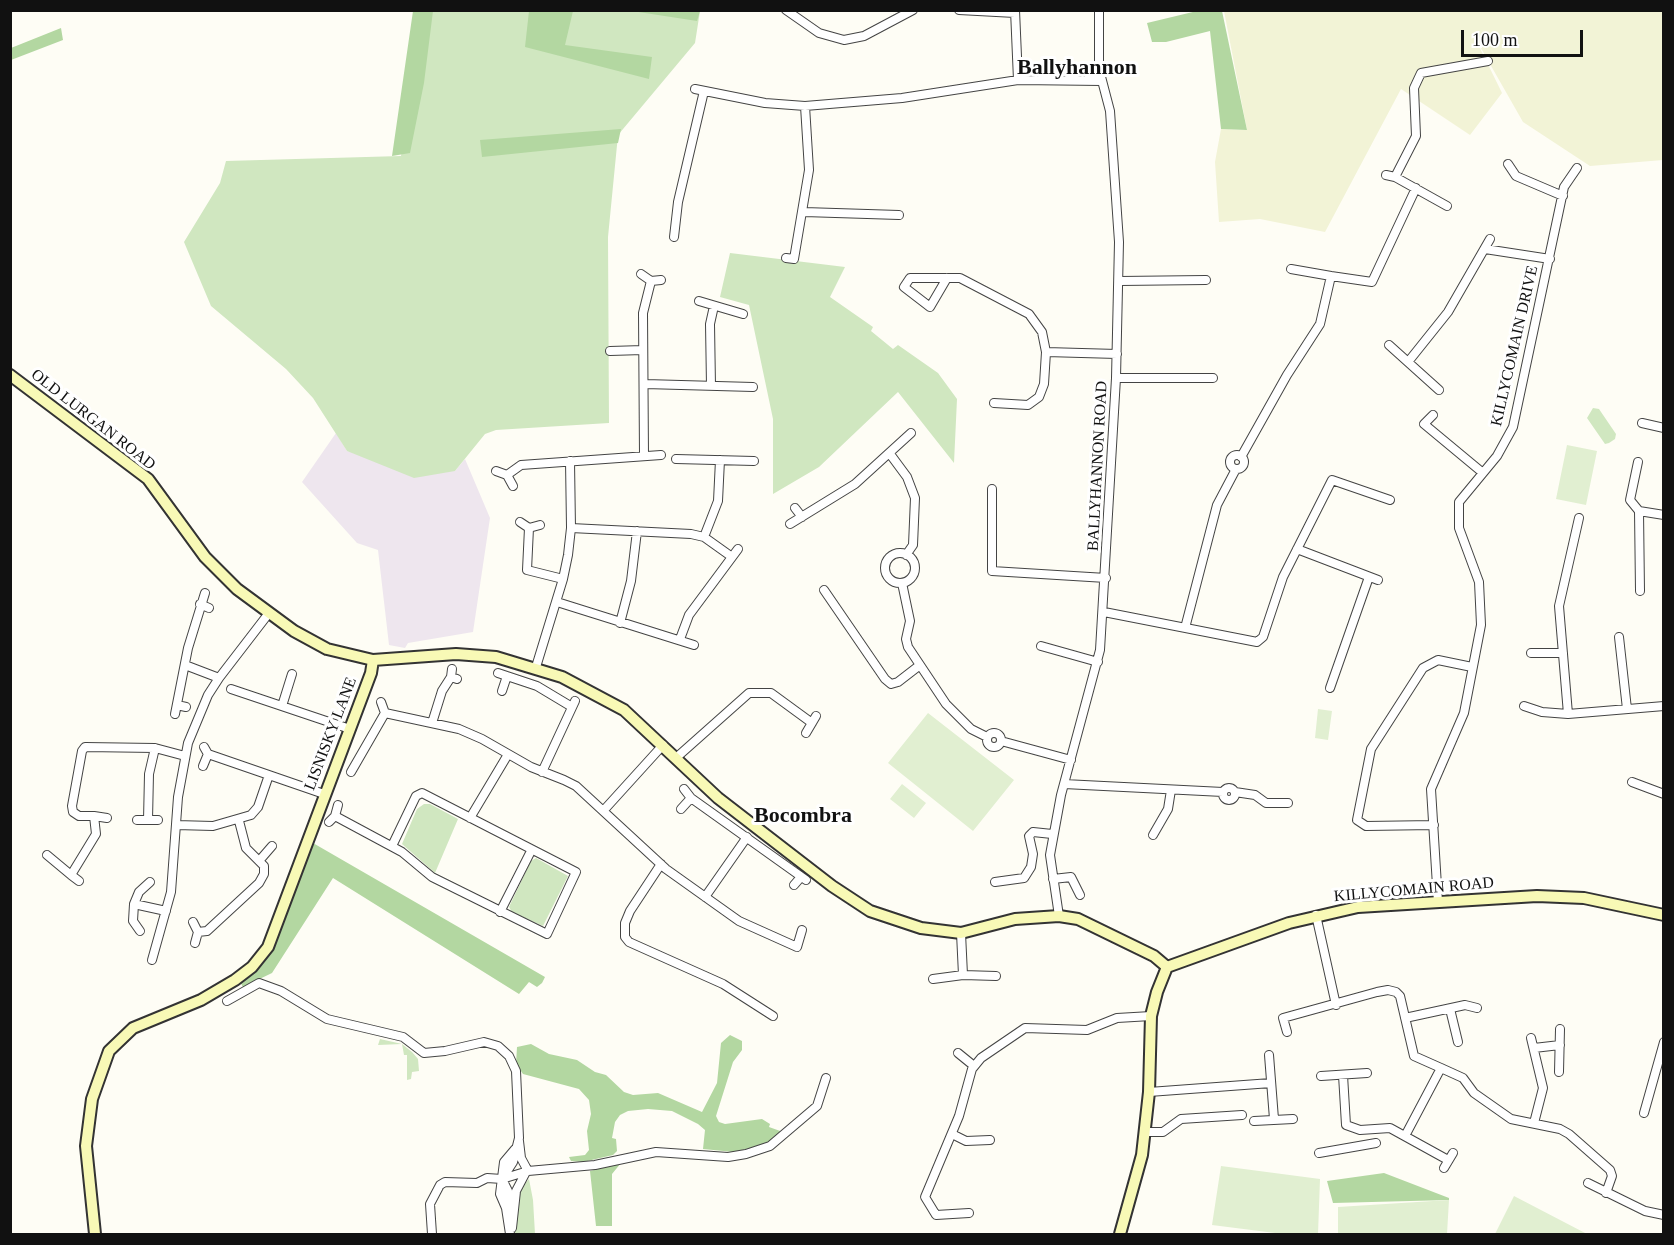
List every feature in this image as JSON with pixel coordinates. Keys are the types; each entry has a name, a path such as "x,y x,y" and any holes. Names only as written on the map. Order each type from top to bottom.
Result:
{"street":[{"path":"786,10 819,33 844,40 864,36 913,10"},
{"path":"958,10 1015,12 1018,80"},
{"name":"BALLYHANNON ROAD","path":"1059,916 1050,855 1052,834 1098,662 1104,612 1116,378 1120,281 1110,111 1099,69 1097,35 1100,10"},
{"path":"1395,177 1416,135 1414,88 1421,73 1488,61"},
{"path":"695,89 765,103 805,106 902,98 1018,80 1102,81"},
{"path":"664,228 674,233 704,91"},
{"path":"786,258 794,258 804,212 809,170 805,106"},
{"path":"1508,164 1516,176 1563,196"},
{"name":"KILLYCOMAIN DRIVE","path":"1438,902 1431,789 1464,712 1481,625 1479,582 1459,528 1459,502 1497,456 1513,427 1564,187 1577,168"},
{"path":"1386,175 1395,177 1447,206"},
{"path":"1290,269 1372,282 1416,188"},
{"path":"804,212 899,215"},
{"path":"1408,362 1448,312 1491,239"},
{"path":"1485,249 1550,259"},
{"path":"641,274 651,281 662,280"},
{"path":"1185,628 1217,505 1236,469 1243,465 1241,457 1287,375 1320,324 1331,276"},
{"path":"947,278 930,307 904,287 910,278 947,278 960,278 1029,314 1042,332 1046,352 1044,384 1040,398 1028,405 994,403"},
{"path":"1120,281 1206,279"},
{"path":"644,456 644,306 651,281"},
{"path":"699,301 743,314"},
{"path":"711,386 710,324 714,306"},
{"path":"1389,345 1439,390"},
{"path":"610,351 643,350"},
{"path":"1046,352 1117,354"},
{"name":"OLD LURGAN ROAD","path":"10,375 148,479 205,557 237,589 269,613 327,649 373,660 456,654 496,657 536,667 591,690 624,710 663,744 718,798 859,904 886,918 938,932 961,933"},
{"path":"1116,378 1214,378"},
{"path":"645,384 753,387"},
{"path":"1432,415 1424,424 1483,473"},
{"path":"1642,423 1664,428"},
{"path":"790,524 855,484 911,433"},
{"path":"890,454 907,477 915,498 914,539 906,555"},
{"path":"507,475 521,465 661,455"},
{"path":"676,459 753,461"},
{"path":"704,537 718,501 720,460"},
{"path":"536,667 563,579 571,528 570,461"},
{"path":"1638,462 1630,500 1639,511 1640,591"},
{"path":"495,471 507,475 513,486"},
{"path":"1104,612 1257,642 1263,637 1283,577 1332,480 1390,500"},
{"path":"992,489 992,571 1106,578"},
{"path":"795,508 802,517"},
{"path":"1639,511 1664,515"},
{"path":"1568,714 1559,606 1579,518"},
{"path":"520,522 529,528 540,525"},
{"path":"529,528 526,570 563,579"},
{"path":"571,528 704,537 732,557"},
{"path":"620,624 638,531"},
{"path":"680,639 689,615 738,549"},
{"path":"1297,549 1378,580"},
{"path":"906,555 913,561 915,570 911,579 902,583 889,578 885,569 892,556 906,555"},
{"path":"1330,688 1369,577"},
{"path":"902,583 910,621 906,639 946,704 971,729 987,737 988,744 992,747 1000,741 1071,760"},
{"path":"824,590 885,679 891,684 898,682 920,665"},
{"path":"175,714 200,604 205,593"},
{"path":"557,602 620,624 680,639 694,645"},
{"path":"200,604 209,608"},
{"path":"152,960 166,911 173,872 178,797 185,756 199,717 219,678 269,613"},
{"path":"1619,637 1627,709"},
{"path":"1041,646 1098,662"},
{"path":"1531,653 1563,653"},
{"name":"LISNISKY LANE","path":"94,1234 86,1146 93,1092 109,1051 133,1028 201,999 252,968 268,947 314,819 371,673 373,660"},
{"path":"1434,825 1366,826 1357,820 1371,749 1423,668 1438,660 1472,667"},
{"path":"185,665 219,678"},
{"path":"498,673 537,686 574,704 542,772"},
{"path":"282,706 292,674"},
{"path":"432,723 441,691 453,675"},
{"path":"502,691 507,676"},
{"path":"231,689 350,729"},
{"path":"677,758 749,693 771,693 814,720 806,734"},
{"path":"355,769 385,713 381,702"},
{"path":"177,705 186,707"},
{"path":"1524,706 1542,712 1568,714 1664,705"},
{"path":"385,713 459,729 482,739 507,756 576,786 661,864 739,921 801,948 802,930"},
{"path":"603,810 663,744"},
{"path":"107,818 79,816 73,812 72,806 82,751 86,747 155,748 185,756"},
{"path":"148,820 149,774 155,748"},
{"path":"203,766 206,751 324,795"},
{"path":"470,818 507,756"},
{"path":"176,825 213,826 238,821 251,815 258,807 268,775"},
{"path":"1632,782 1664,794"},
{"path":"1064,784 1223,792 1224,798 1230,800 1235,792 1255,795 1266,803 1288,802"},
{"path":"684,789 691,798 803,878 794,885"},
{"path":"1153,835 1168,809 1171,790"},
{"path":"338,805 332,819 393,846 432,877 547,934 576,872 422,793 416,796 393,846"},
{"path":"681,808 691,798"},
{"path":"72,875 96,834 97,825 93,816"},
{"path":"137,820 158,820"},
{"path":"198,932 207,931 259,883 264,866 246,848 238,821"},
{"path":"996,882 1023,878 1031,867 1033,854 1029,836 1033,831 1052,834"},
{"path":"705,897 747,837"},
{"path":"259,861 272,846"},
{"path":"500,912 531,850"},
{"path":"47,855 79,881"},
{"path":"661,864 630,911 625,923 624,937 629,942 723,984 773,1016"},
{"path":"1053,879 1071,877 1080,895"},
{"path":"140,931 133,921 134,904 139,892 150,882"},
{"name":"KILLYCOMAIN ROAD","path":"1167,967 1316,915 1358,907 1537,896 1584,898 1664,915"},
{"path":"134,904 166,911"},
{"path":"1316,915 1336,1005"},
{"path":"963,975 961,933 1015,919 1059,916 1078,919 1106,931 1154,956 1167,967 1157,992 1151,1017 1146,1131 1136,1182 1120,1234"},
{"path":"193,921 198,932 195,942"},
{"path":"933,979 963,975 996,976"},
{"path":"227,1001 259,983 281,991 327,1019 402,1037 424,1053 454,1050 484,1042 498,1046 504,1051 516,1071 517,1145 527,1172"},
{"path":"1287,1032 1283,1018 1388,990 1400,996 1414,1056 1459,1075 1474,1093 1515,1120 1565,1131 1608,1168 1612,1176 1606,1193"},
{"path":"1405,1018 1465,1005 1477,1008"},
{"path":"1450,1009 1458,1042"},
{"path":"969,1214 936,1215 925,1197 952,1134 974,1066 981,1058 1025,1028 1087,1030 1124,1017 1151,1017"},
{"path":"1559,1072 1560,1029"},
{"path":"1531,1038 1542,1088 1534,1123"},
{"path":"1644,1113 1664,1042"},
{"path":"1533,1048 1560,1045"},
{"path":"958,1053 974,1066"},
{"path":"1269,1055 1274,1119"},
{"path":"1405,1136 1441,1068"},
{"path":"1321,1076 1367,1073"},
{"path":"1343,1075 1346,1125 1359,1130 1390,1128 1451,1156 1444,1168"},
{"path":"432,1234 430,1204 440,1185 449,1181 477,1183 487,1178 502,1179 527,1172 595,1165 656,1152 728,1158 771,1146 818,1106 826,1078"},
{"path":"1149,1092 1271,1083"},
{"path":"1146,1131 1163,1132 1181,1119 1212,1120 1242,1115"},
{"path":"1254,1121 1293,1119"},
{"path":"1359,1130 1362,1145"},
{"path":"952,1134 966,1141 990,1140"},
{"path":"1319,1153 1376,1143"},
{"path":"510,1233 506,1208 500,1194 504,1162 517,1145"},
{"path":"510,1233 513,1226 516,1191 527,1172"},
{"path":"1588,1184 1645,1211 1664,1215"}],"shaded area":[{"path":"336,433 347,451 455,471 465,459 490,518 473,632 408,643 405,648 389,645 378,550 357,543 302,482"}],"green space":[{"path":"700,10 697,21 632,11"},
{"path":"413,11 433,11 424,83 410,153 392,156"},
{"path":"424,11 700,11 695,43 618,135 608,237 609,423 496,430 485,434 455,471 414,478 347,451 313,398 286,369 211,306 184,242 220,183 226,161 401,156"},
{"path":"529,11 573,11 565,45 652,57 649,79 525,47"},
{"path":"1197,11 1222,11 1247,130 1221,129 1210,31 1166,42 1152,42 1147,23"},
{"path":"1224,11 1663,11 1663,160 1590,166 1523,122 1474,36 1502,93 1470,135 1401,89 1325,232 1260,219 1219,222 1215,162 1221,129 1247,130"},
{"path":"61,28 63,40 11,60 11,48"},
{"path":"621,129 618,143 482,157 480,140"},
{"path":"730,253 845,267 830,297 873,327 871,331 893,349 898,345 938,373 957,399 954,463 898,392 819,467 773,494 773,419 749,305 720,297"},
{"path":"1593,408 1599,409 1616,434 1615,439 1609,443 1605,444 1587,418"},
{"path":"1567,445 1597,451 1586,505 1556,499"},
{"path":"1318,709 1332,711 1328,740 1315,738"},
{"path":"928,713 1014,780 973,831 888,763"},
{"path":"902,784 926,803 914,818 890,799"},
{"path":"424,804 430,804 458,819 435,873 402,844 417,809"},
{"path":"313,843 545,977 542,983 537,987 529,982 519,994 333,878 272,973 243,987 240,982 262,963 274,944 310,844"},
{"path":"536,858 568,876 543,926 512,912 509,907 531,861"},
{"path":"730,1035 742,1041 742,1050 733,1062 716,1116 719,1122 725,1124 762,1119 770,1124 769,1127 783,1132 766,1144 734,1152 703,1149 705,1130 698,1124 672,1111 648,1109 628,1111 620,1115 615,1122 612,1138 616,1139 617,1151 613,1155 583,1162 571,1161 569,1157 585,1155 589,1150 587,1131 591,1114 589,1100 579,1089 523,1074 516,1064 517,1047 531,1044 549,1054 577,1060 595,1072 606,1075 624,1092 633,1095 658,1093 702,1112 717,1083 721,1043"},
{"path":"380,1039 402,1044 378,1045"},
{"path":"402,1044 418,1059 419,1071 412,1072 411,1079 407,1080 407,1055 404,1055"},
{"path":"621,1163 612,1174 612,1226 596,1226 590,1171"},
{"path":"1221,1166 1320,1179 1318,1234 1283,1234 1212,1225"},
{"path":"1384,1173 1449,1198 1449,1200 1333,1203 1327,1181"},
{"path":"529,1179 535,1234 514,1234 520,1189"},
{"path":"1514,1196 1587,1234 1495,1234"},
{"path":"1449,1200 1447,1234 1338,1234 1338,1207"}],"district":[{"name":"Ballyhannon","path":"1077,68"},
{"name":"Bocombra","path":"803,816"}]}
